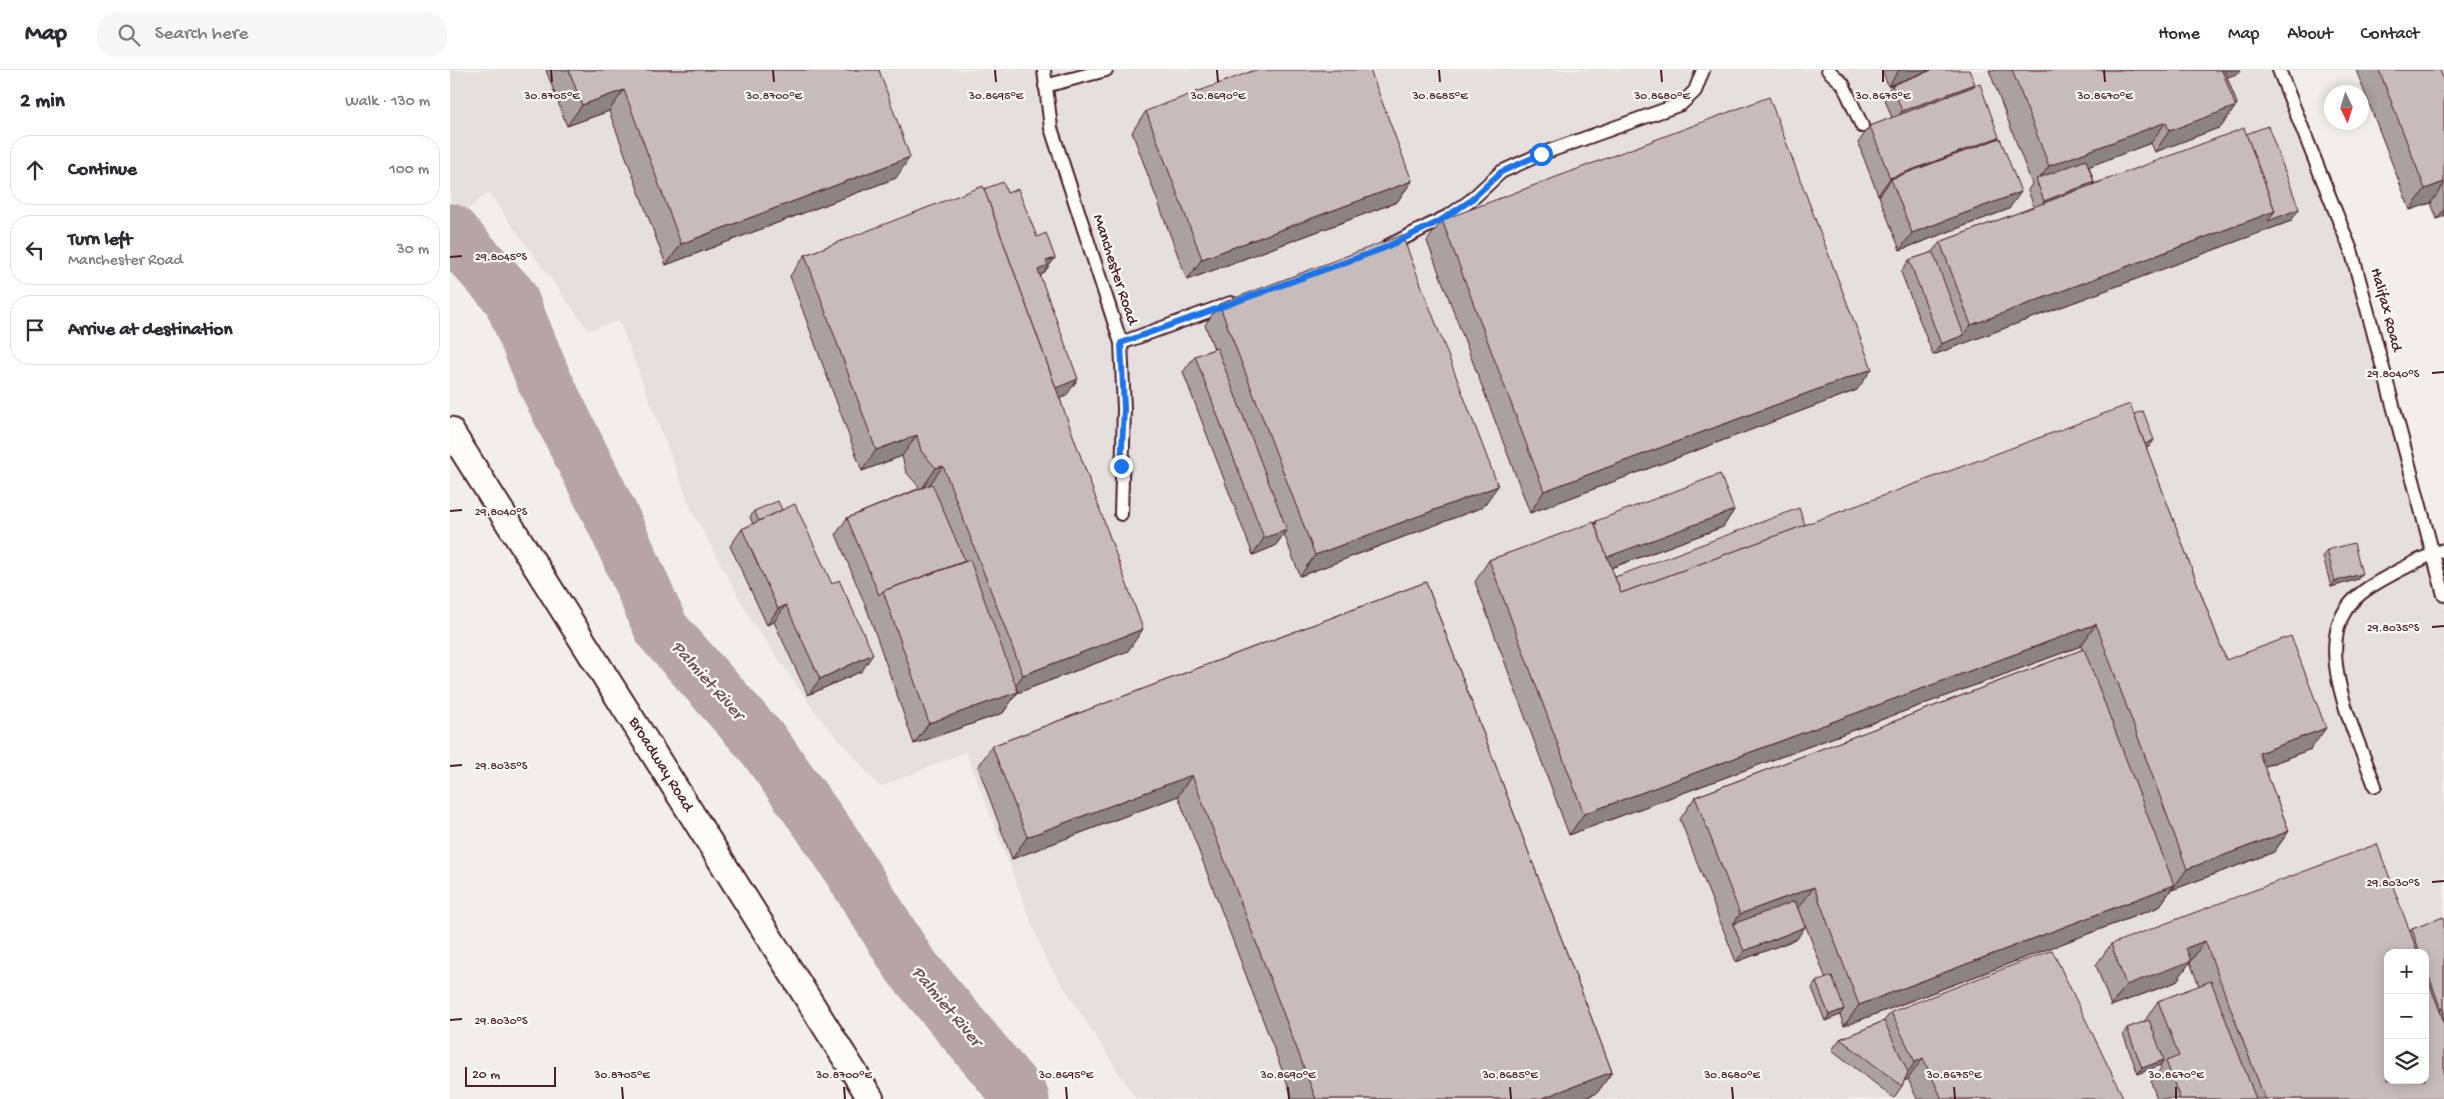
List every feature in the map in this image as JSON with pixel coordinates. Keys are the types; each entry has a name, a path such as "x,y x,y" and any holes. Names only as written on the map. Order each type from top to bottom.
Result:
{"street":[{"name":"Broadway Road","path":"450,430 871,1099"}],"lane":[{"name":"Manchester Road","path":"1044,70 1044,86 1051,128 1121,343 1124,409 1121,514"},
{"path":"1044,86 1106,70"},
{"path":"1373,252 1450,215 1470,201 1501,172 1541,154 1681,104 1695,91 1703,70"},
{"path":"1828,70 1843,84 1862,126"},
{"name":"Halifax Road","path":"2279,70 2352,253 2439,552 2444,595"},
{"path":"1121,343 1242,299"},
{"path":"2375,786 2338,680 2334,655 2336,627 2346,609 2359,594 2378,582 2439,552"}],"shaded area":[{"path":"450,70 2282,70 2335,200 2444,587 2444,1099 1136,1099 1045,958 966,752 880,787 816,713 751,620 692,511 619,321 588,330 488,192 450,225"}],"building":[{"path":"569,70 879,70 910,157 681,244 624,90 582,105"},
{"path":"1255,70 1370,70 1412,181 1202,259 1146,111"},
{"path":"1932,70 1969,70 1975,84 1902,111 1892,85"},
{"path":"2012,70 2222,70 2236,106 2169,131 2166,122 2049,166"},
{"path":"2222,70 2224,70 2237,104 2235,105"},
{"path":"2379,70 2440,70 2444,81 2444,182 2425,189"},
{"path":"1980,84 1999,137 1890,178 1870,126"},
{"path":"1769,97 1872,369 1544,491 1442,220"},
{"path":"2268,126 2299,209 2268,221 2275,211 2246,134"},
{"path":"2244,128 2275,211 1971,325 1940,242"},
{"path":"2000,138 2021,192 1912,233 1891,179"},
{"path":"2086,160 2094,182 2044,201 2036,179"},
{"path":"1003,182 1007,193 1018,189 1037,237 1046,233 1055,258 1046,261 1048,265 1038,270 1078,379 1056,388 984,189"},
{"path":"983,186 1143,629 1023,675 943,466 936,468 921,451 917,435 876,450 805,255"},
{"path":"1402,235 1498,486 1315,555 1219,304"},
{"path":"1933,252 1964,335 1941,344 1909,260"},
{"path":"1217,348 1287,530 1264,538 1195,356"},
{"path":"2130,404 2226,660 2291,636 2326,728 2259,753 2289,831 2187,869 2096,624 1584,814 1489,560 1594,522 1621,593"},
{"path":"2143,411 2154,440 2145,444 2134,414"},
{"path":"1720,474 1734,510 1607,557 1595,524 1597,524 1596,521"},
{"path":"932,484 965,561 883,591 879,595 847,518"},
{"path":"778,501 782,510 759,521 754,511"},
{"path":"795,504 832,584 839,580 873,654 820,679 786,605 778,609 742,529"},
{"path":"1799,508 1805,525 1621,593 1615,577"},
{"path":"2354,543 2362,574 2335,581 2327,550"},
{"path":"970,560 1018,692 929,723 883,591"},
{"path":"1426,582 1612,1072 1540,1099 1316,1099 1192,775 1027,837 992,746"},
{"path":"2084,649 2174,885 1859,1005 1814,887 1740,914 1695,797"},
{"path":"2377,844 2416,949 2384,949 2384,1084 2429,1084 2429,983 2444,1022 2444,1099 2265,1099 2205,941 2186,948 2191,961 2126,985 2111,944"},
{"path":"1795,901 1805,927 1744,951 1733,924"},
{"path":"2443,917 2444,1008 2441,1009 2429,977 2429,949 2419,949 2412,929"},
{"path":"2052,950 2124,1099 1942,1099 1923,1058 1915,1062 1891,1012"},
{"path":"1832,976 1844,1009 1829,1015 1816,982"},
{"path":"2211,981 2256,1099 2180,1099 2166,1061 2179,1056 2158,1001"},
{"path":"2149,1020 2164,1060 2142,1068 2127,1028"},
{"path":"1884,1021 1908,1072 1902,1086 1840,1039"}],"waterway":[{"name":"Palmiet River","path":"450,231 510,297 544,380 615,524 662,630 763,744 833,842 910,965 1022,1099"}],"route":[{"path":"1121,466 1124,409 1121,343 1382,249 1450,215 1470,201 1501,172 1541,154"}]}
